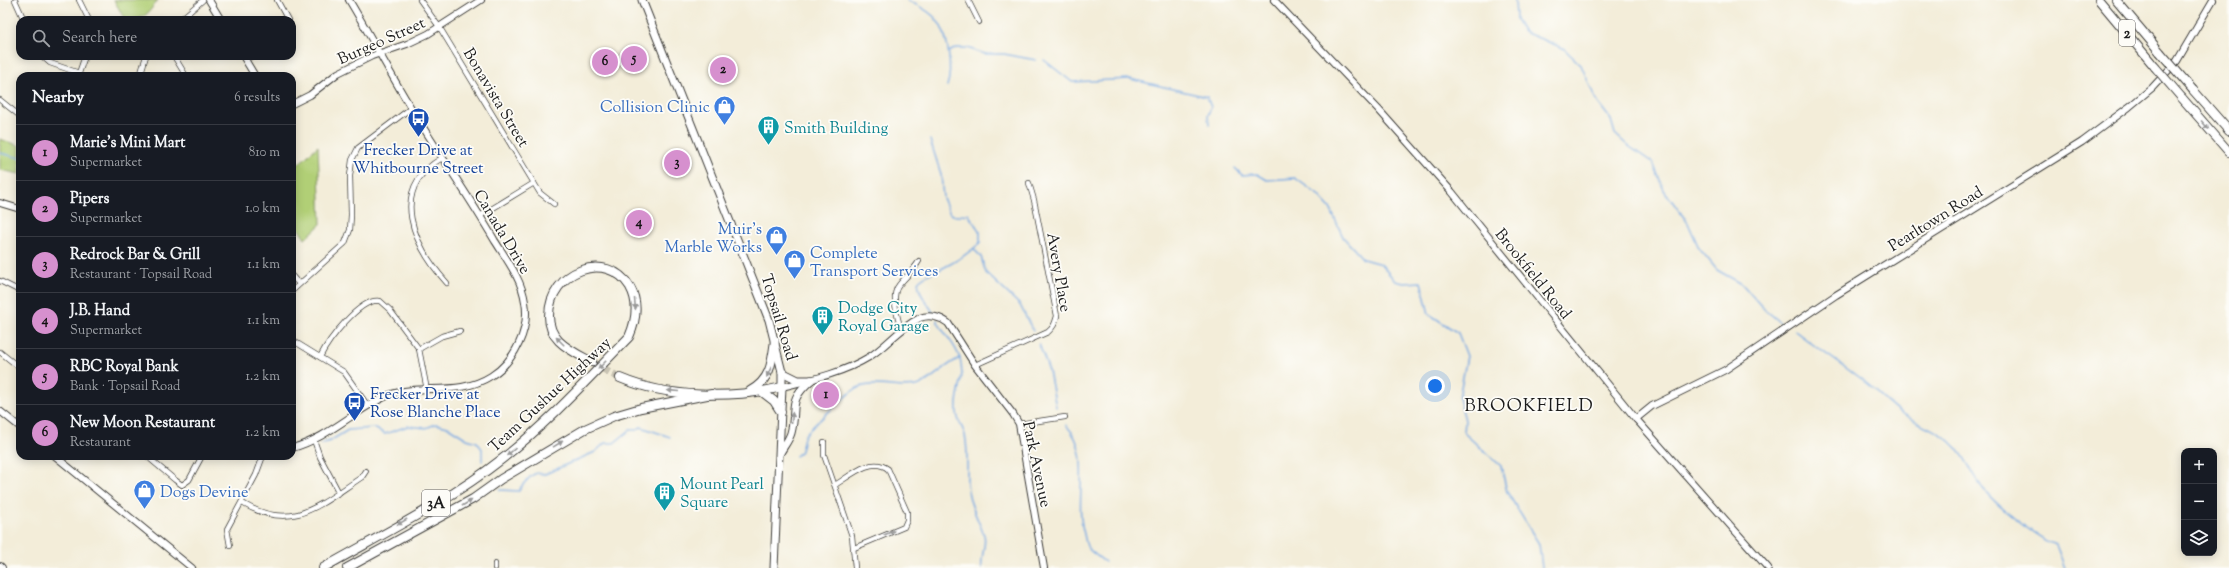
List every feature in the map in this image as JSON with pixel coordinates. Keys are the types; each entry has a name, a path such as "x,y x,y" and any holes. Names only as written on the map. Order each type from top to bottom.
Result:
{"highway":[{"name":"2","path":"2099,0 2229,152"},
{"name":"2","path":"2116,0 2229,131"},
{"name":"Team Gushue Highway","path":"323,568 481,475 540,426 629,337 636,307 631,289 620,275 599,268 583,270 567,277 557,287 549,307 549,320 552,332 558,340 568,348 592,362"},
{"path":"746,393 763,382 769,374 775,340"},
{"path":"620,378 647,388 712,394 746,393 782,387"},
{"path":"761,391 774,401 781,412"},
{"name":"Team Gushue Highway","path":"347,568 460,507 501,479 563,441 601,421 641,408 712,394"}],"main road":[{"name":"Topsail Road","path":"642,0 750,271 775,340 782,372 782,387 774,568"},
{"path":"782,372 792,379 811,380"},
{"path":"779,454 791,434 793,403 797,394 811,380"}],"street":[{"path":"15,0 22,16"},
{"path":"79,0 87,16"},
{"path":"185,16 203,0"},
{"path":"209,0 219,16"},
{"path":"277,0 286,16"},
{"name":"Canada Drive","path":"296,447 314,440 368,406 392,394 455,388 474,384 492,376 504,365 515,350 522,336 526,303 522,288 514,272 411,108 349,0"},
{"name":"Bonavista Street","path":"420,0 440,28 534,183 543,196 554,204"},
{"name":"Burgeo Street","path":"296,102 310,95 338,74 440,28 481,0"},
{"path":"968,0 979,22"},
{"name":"Brookfield Road","path":"1274,0 1378,109 1452,192 1636,419 1768,568"},
{"name":"Pearltown Road","path":"1636,419 1652,406 1726,370 1836,295 2082,142 2118,116 2152,88 2177,61 2213,0"},
{"path":"46,60 50,64 73,72"},
{"path":"80,72 84,60"},
{"path":"141,72 145,60"},
{"path":"176,60 184,72"},
{"path":"246,60 253,72"},
{"path":"0,100 16,113"},
{"path":"296,287 345,243 350,230 352,215 350,176 352,160 358,148 411,108"},
{"path":"442,158 424,173 415,183 411,210 414,228 421,250 447,283"},
{"path":"480,216 534,183"},
{"name":"Avery Place","path":"975,365 1048,332 1053,328 1056,322 1057,316 1036,208 1028,183"},
{"path":"0,203 16,208"},
{"path":"782,387 811,380 849,367 870,357 901,330 895,296 898,286 913,271 920,261"},
{"path":"0,281 16,289"},
{"path":"296,281 299,284"},
{"path":"320,357 330,338 366,304 376,300 383,302 419,349 427,390"},
{"name":"Park Avenue","path":"901,330 919,318 927,316 942,318 948,323 975,365 1013,414 1018,424 1044,568"},
{"path":"419,349 442,336 460,331"},
{"path":"296,342 344,372 368,406"},
{"path":"0,352 16,365"},
{"path":"0,411 16,424"},
{"path":"1018,424 1065,416"},
{"path":"314,440 320,457 338,493"},
{"path":"824,442 824,455 854,548 855,568"},
{"path":"65,460 192,568"},
{"path":"151,460 174,480 182,484 189,480 200,460"},
{"path":"230,546 227,529 242,503 262,460"},
{"path":"834,485 869,464 883,465 888,469 907,512 907,520 904,526 854,548"},
{"path":"242,503 267,515 290,517 316,508 362,477 366,471"}],"green space":[{"path":"114,0 158,0 144,16 123,16"},
{"path":"0,139 16,145 16,173 0,170"},
{"path":"318,146 321,224 305,239 296,225 296,166"}],"waterway":[{"path":"907,0 930,13 936,19 944,33 950,70 947,86"},
{"path":"1515,0 1516,19 1524,32 1563,48 1581,65 1596,100 1611,120 1615,134 1627,145 1653,163 1664,190 1688,223 1699,248 1717,270 1742,284 1762,307 1780,322"},
{"path":"949,52 956,48 967,48 985,54 1004,54 1036,60"},
{"path":"1044,60 1072,82 1130,79 1207,97 1211,107 1208,116 1209,124"},
{"path":"930,140 941,174 943,198 950,214 957,216 968,214 980,232 980,243 972,250 963,257 924,277 918,282 920,292 934,315"},
{"path":"0,153 16,157"},
{"path":"1235,168 1242,175 1257,174 1267,180 1295,178 1317,194 1330,208 1343,237 1363,259 1381,264 1395,281 1404,283 1421,282 1429,314 1458,333 1467,356 1459,398 1465,420 1464,433 1501,466 1507,492 1539,544 1542,568"},
{"path":"974,249 981,257 986,273 1020,305 1033,331"},
{"path":"937,320 956,349 962,367 961,381 957,398 957,415 966,440 967,488 985,539 982,568"},
{"path":"1795,331 1866,383 1901,413 1950,441 1963,456 1979,483 1994,500 2014,518 2037,535 2056,545 2065,568"},
{"path":"1039,344 1049,371 1056,407"},
{"path":"796,456 800,452 805,435 828,412 854,390 868,385 901,387 917,386 960,358"},
{"path":"321,444 330,441 348,430 374,428 385,434 408,426 426,428 436,424 448,427 467,439 477,442 482,449 482,461"},
{"path":"1066,425 1074,437 1079,449 1081,463 1081,520 1087,547 1105,562"},
{"path":"500,490 519,491 527,480 533,475 539,473 545,474 595,452 605,443 614,443 630,430 636,430 641,427 670,437"}],"tunnel":[{"path":"592,362 620,378"}],"place":[{"name":"RBC Royal Bank","path":"634,59"},
{"name":"New Moon Restaurant","path":"605,62"},
{"name":"Pipers","path":"723,70"},
{"name":"Collision Clinic","path":"725,126"},
{"name":"Frecker Drive at Whitbourne Street","path":"418,138"},
{"name":"Smith Building","path":"768,146"},
{"name":"Redrock Bar & Grill","path":"677,163"},
{"name":"J.B. Hand","path":"639,223"},
{"name":"Muir's Marble Works","path":"777,256"},
{"name":"Complete Transport Services","path":"794,280"},
{"name":"Dodge City Royal Garage","path":"823,336"},
{"name":"Marie's Mini Mart","path":"826,395"},
{"name":"Frecker Drive at Rose Blanche Place","path":"354,422"},
{"name":"Dogs Devine","path":"145,510"},
{"name":"Mount Pearl Square","path":"664,512"}],"district":[{"name":"BROOKFIELD","path":"1529,405"}]}
